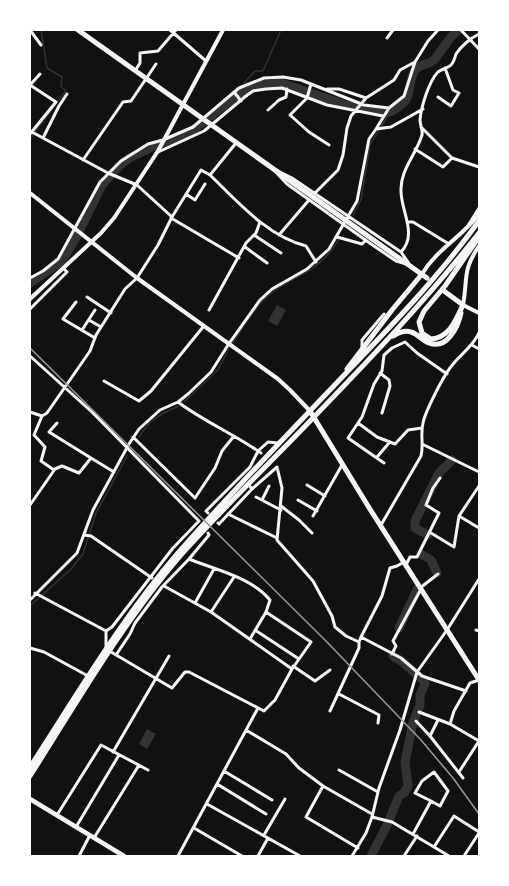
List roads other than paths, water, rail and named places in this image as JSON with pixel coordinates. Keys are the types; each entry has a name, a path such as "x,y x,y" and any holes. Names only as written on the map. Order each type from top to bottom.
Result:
{"main road":[{"path":"78,30 427,278"},
{"path":"212,519 280,443 434,277 479,221"},
{"path":"30,767 88,676 202,523 212,519 314,418 439,282 479,234"},
{"path":"463,304 450,330 443,336 431,339 422,333 419,327 420,317 445,288 479,234"},
{"path":"341,379 362,348 422,274"},
{"path":"445,288 463,304"},
{"path":"384,343 398,333 404,331 410,332 434,344 445,342 455,330 460,320 463,304"},
{"path":"310,411 342,466 479,680"},
{"path":"30,776 108,650"},
{"path":"30,799 124,856"}],"street":[{"path":"170,30 175,32 206,61"},
{"path":"30,299 64,269 111,223 157,152 223,30"},
{"path":"387,38 393,30"},
{"path":"30,600 72,560 82,545 87,535 93,510 133,437 151,417 160,410 178,402 211,372 260,300 272,289 295,277 316,262 324,255 337,237 357,201 369,139 377,129 388,109 404,96 415,62 428,41 438,30"},
{"path":"462,30 479,49"},
{"path":"30,31 41,45"},
{"path":"135,71 140,63 140,53 158,51 175,32"},
{"path":"401,252 404,249 409,231 400,192 403,177 422,134 420,120 432,78 451,64 457,52 479,34"},
{"path":"315,193 338,170 343,155 347,128 351,116 366,98 394,80 400,70 415,62"},
{"path":"83,160 123,102 132,101 156,64"},
{"path":"438,97 451,106 459,94 453,90 445,68"},
{"path":"40,74 30,85 56,102 32,133 108,173 136,185 172,218 239,258"},
{"path":"30,278 43,271 58,259 100,182 121,161 148,144 163,140 193,127 242,87 264,78 283,77 301,80 311,86 364,105 388,109"},
{"path":"311,86 308,96 290,115 309,132 329,145"},
{"path":"157,152 204,132 240,99 253,91 266,89 287,90 308,96 327,105 384,115"},
{"path":"324,90 339,89 366,98"},
{"path":"268,110 279,100 286,97 287,90"},
{"path":"235,93 240,99"},
{"path":"43,138 59,106 67,94"},
{"path":"377,129 391,127 423,109"},
{"path":"421,127 452,158 479,167"},
{"path":"210,176 237,142"},
{"path":"415,149 443,167 452,158"},
{"path":"272,168 292,178 401,252 410,265"},
{"path":"272,168 287,184 396,262 410,265"},
{"path":"54,470 40,461 45,447 34,435 42,416 47,413 80,366 101,327 125,289 137,278 201,170 210,176 260,222 295,243 306,246 316,262"},
{"path":"186,194 195,200 205,184"},
{"path":"30,193 137,278 290,390 310,411"},
{"path":"279,234 309,200"},
{"path":"464,231 479,208"},
{"path":"422,274 428,264 464,231 479,214"},
{"path":"209,310 260,222"},
{"path":"408,222 413,222 449,244"},
{"path":"464,231 479,234"},
{"path":"254,234 281,253"},
{"path":"337,237 362,244 366,240"},
{"path":"479,246 468,264 465,274 463,304 479,313"},
{"path":"245,247 267,263"},
{"path":"30,309 67,272 64,269"},
{"path":"87,297 111,313"},
{"path":"76,302 63,319 96,338"},
{"path":"82,330 95,310"},
{"path":"362,348 362,340 384,314"},
{"path":"89,320 101,327"},
{"path":"104,381 138,400 151,391 203,327"},
{"path":"380,525 421,456 424,445 422,428 423,421 450,368 472,345 479,333"},
{"path":"384,463 348,438 358,423 380,373 383,366 384,356 392,348 405,342 417,353 447,374"},
{"path":"472,345 479,349"},
{"path":"30,356 127,448 202,523 173,548 152,578 112,627 106,631"},
{"path":"380,373 389,380 390,386 382,413"},
{"path":"178,402 197,417 234,436 259,452"},
{"path":"30,412 42,416"},
{"path":"57,423 49,432 114,472"},
{"path":"358,423 389,443 395,444 408,430 422,428"},
{"path":"133,437 195,498 215,468 222,451 234,436"},
{"path":"277,538 282,488 275,466 219,524 212,519 206,511 250,467 259,452 268,442 280,443"},
{"path":"377,457 389,443"},
{"path":"424,445 479,472"},
{"path":"31,502 54,470 62,466 79,473 91,458"},
{"path":"314,516 342,466"},
{"path":"330,711 359,648 361,637 382,596 390,568 405,563 410,557 418,557 431,533 439,513 426,505 433,488 440,478"},
{"path":"248,484 252,489"},
{"path":"307,485 325,496"},
{"path":"262,500 269,486"},
{"path":"431,533 454,547 460,516 479,486"},
{"path":"256,497 281,508 299,520 312,533"},
{"path":"298,500 317,511"},
{"path":"228,514 277,538 313,580 332,616 335,627 346,636 359,642"},
{"path":"460,516 479,528"},
{"path":"116,655 135,624 162,586 189,559 209,535 208,533"},
{"path":"87,535 152,578"},
{"path":"189,559 234,576 263,591 270,600 266,612 250,639"},
{"path":"195,603 214,569"},
{"path":"392,654 396,646 394,641 420,588 438,574"},
{"path":"211,612 234,576"},
{"path":"352,856 358,848 372,815 417,672 447,630 479,579"},
{"path":"475,585 479,588"},
{"path":"162,586 211,612 315,681 330,670"},
{"path":"36,594 106,631"},
{"path":"106,631 108,650 172,688 185,672 189,672 264,711 275,700 292,667 311,642 266,612"},
{"path":"255,630 299,659"},
{"path":"361,637 401,658 422,676 466,691"},
{"path":"30,648 44,652 88,676"},
{"path":"113,752 169,656"},
{"path":"450,724 454,711 470,683 479,680"},
{"path":"339,694 379,715 378,722"},
{"path":"178,856 258,708"},
{"path":"419,712 450,724 479,741 459,772"},
{"path":"430,736 438,720"},
{"path":"416,721 430,736 463,778"},
{"path":"246,730 286,754 299,768 323,786 372,815 389,821 415,835 449,856"},
{"path":"57,815 101,745 148,770"},
{"path":"76,827 119,755"},
{"path":"94,838 139,765"},
{"path":"339,770 378,792"},
{"path":"224,771 272,800"},
{"path":"434,772 448,791 440,806 431,801 415,793 422,781 434,772"},
{"path":"217,784 266,814"},
{"path":"323,786 306,817 358,848"},
{"path":"264,835 285,799"},
{"path":"404,856 431,801"},
{"path":"207,804 300,856"},
{"path":"434,846 454,816 479,833 464,856"},
{"path":"194,828 242,856"},
{"path":"79,856 90,835"},
{"path":"258,856 268,838"},
{"path":"113,856 116,851"}],"waterway":[{"path":"41,30 47,68 62,77 61,87 66,91 57,102"},
{"path":"244,90 245,82 255,71 263,71 281,30"},
{"path":"30,283 62,261 77,236 102,185 119,166 129,158 154,146 188,134 244,90 260,85 281,83 352,107 390,112 404,103 409,93 412,77 416,69 433,61 458,30"},
{"path":"30,139 55,105"},
{"path":"353,215 361,200 370,145 390,112"},
{"path":"233,343 252,314 269,295 319,263 333,249 339,239"},
{"path":"184,402 218,370 228,350"},
{"path":"139,437 151,421 179,406"},
{"path":"30,606 71,569 83,554 96,513 127,456"},
{"path":"428,535 415,528 415,521 439,473 452,460"},
{"path":"421,554 431,560 437,573"},
{"path":"399,628 418,588"},
{"path":"371,856 387,825 399,796 404,793 408,786 405,762 413,723 420,705 420,695 425,684 423,680 400,660 393,656"}],"railway":[{"path":"30,348 326,641 421,740 453,778 479,814"}]}
